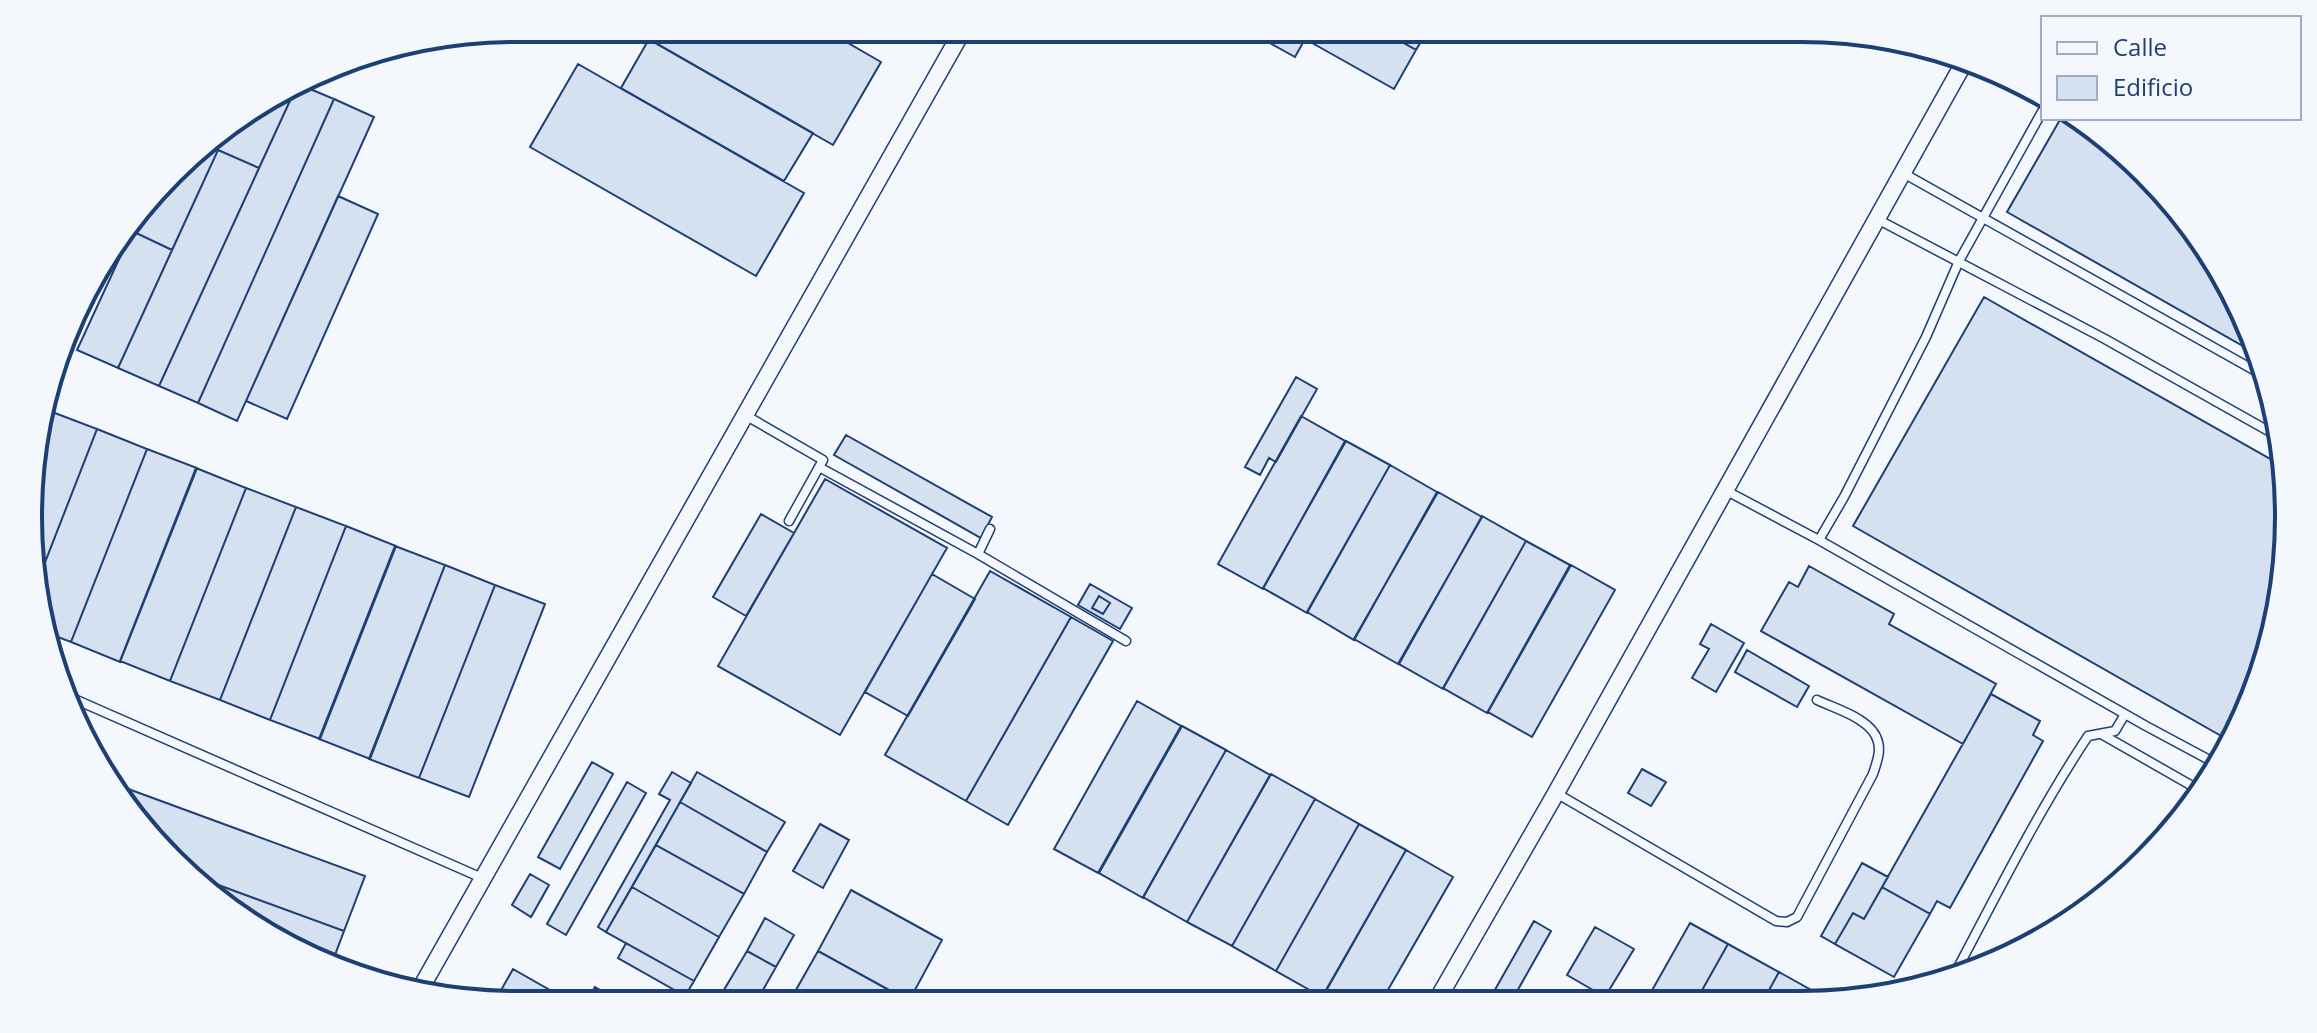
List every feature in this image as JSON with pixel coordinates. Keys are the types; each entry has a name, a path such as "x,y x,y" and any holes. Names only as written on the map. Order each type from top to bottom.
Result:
{"street":[{"path":"424,982 956,42"},
{"path":"1442,991 1960,70"}],"lane":[{"path":"1819,540 1926,337 1959,261 2041,114"},
{"path":"1903,173 2251,369"},
{"path":"1877,219 2105,339 2267,430"},
{"path":"745,415 823,460 789,521"},
{"path":"819,467 978,554 1126,641"},
{"path":"1725,490 2208,759"},
{"path":"978,554 990,529"},
{"path":"1556,793 1776,921 1787,922 1797,917 1873,774 1879,756 1878,740 1866,724 1817,700"},
{"path":"80,701 483,879"},
{"path":"1960,963 2020,848 2072,760 2088,736 2115,731 2125,714"},
{"path":"2103,735 2191,785"}],"building":[{"path":"647,42 654,42 813,133 784,181 621,88"},
{"path":"653,42 846,42 881,62 833,145"},
{"path":"1268,42 1303,42 1295,57"},
{"path":"1310,42 1402,42 1416,50 1394,89"},
{"path":"1402,42 1421,42 1416,50"},
{"path":"578,64 804,193 756,276 530,147"},
{"path":"311,89 334,99 198,403 159,386 290,100"},
{"path":"334,99 374,117 237,421 198,403"},
{"path":"290,100 259,168 218,150 172,250 136,233 181,181 204,160 253,122"},
{"path":"2061,120 2136,181 2177,228 2211,279 2243,346 2007,212"},
{"path":"218,150 259,168 159,386 118,368"},
{"path":"338,196 378,214 287,419 246,401"},
{"path":"136,233 172,250 118,368 77,350 121,254"},
{"path":"1984,297 2271,460 2274,548 2266,609 2250,669 2221,736 1853,526"},
{"path":"1296,377 1317,389 1276,462 1269,458 1260,475 1245,467"},
{"path":"54,413 97,429 45,564 43,485"},
{"path":"1301,416 1345,441 1263,589 1218,564"},
{"path":"97,429 147,449 71,642 58,637 45,564"},
{"path":"846,435 992,517 981,538 834,455"},
{"path":"1346,441 1390,465 1307,613 1263,588"},
{"path":"147,449 197,468 120,662 71,642"},
{"path":"1390,465 1437,492 1354,640 1307,612"},
{"path":"196,468 246,488 170,681 120,661"},
{"path":"825,479 947,548 840,735 718,666"},
{"path":"246,488 296,507 220,700 170,681"},
{"path":"1438,492 1482,517 1398,664 1354,639"},
{"path":"296,507 346,526 270,720 220,700"},
{"path":"761,514 794,533 746,616 713,597"},
{"path":"1482,516 1526,541 1443,689 1399,664"},
{"path":"346,526 396,546 320,739 270,720"},
{"path":"1526,541 1570,565 1487,713 1443,688"},
{"path":"395,546 445,565 370,759 319,739"},
{"path":"445,565 495,585 419,778 369,759"},
{"path":"1571,565 1615,590 1532,737 1488,712"},
{"path":"1809,566 1894,614 1889,624 1996,684 1963,744 1761,631 1789,582 1798,587"},
{"path":"990,571 1071,617 966,801 885,755"},
{"path":"932,574 975,599 908,716 865,692"},
{"path":"1090,584 1132,608 1120,629 1078,605"},
{"path":"495,585 545,604 469,797 419,778"},
{"path":"1099,596 1110,603 1103,614 1092,608"},
{"path":"1071,617 1113,641 1008,825 966,801"},
{"path":"1711,624 1744,643 1716,692 1692,678 1709,649 1700,644"},
{"path":"1747,650 1809,686 1797,707 1735,672"},
{"path":"1991,694 2040,721 2033,735 2043,741 1950,908 1937,901 1930,914 1882,887"},
{"path":"1137,701 1181,726 1098,873 1054,849"},
{"path":"1182,726 1226,750 1143,898 1099,873"},
{"path":"1226,750 1270,775 1187,922 1143,897"},
{"path":"592,762 613,774 560,869 538,857"},
{"path":"1642,769 1666,782 1651,806 1628,793"},
{"path":"672,772 691,783 606,932 598,927 670,800 659,794"},
{"path":"697,772 785,822 767,852 680,802"},
{"path":"1271,774 1315,799 1232,946 1187,922"},
{"path":"627,782 646,793 566,935 547,924"},
{"path":"129,789 365,876 344,931 219,885 181,852"},
{"path":"1315,799 1359,824 1276,971 1232,946"},
{"path":"680,802 767,852 744,894 656,845"},
{"path":"820,824 849,840 823,888 793,871"},
{"path":"1359,824 1406,850 1325,991 1311,991 1276,971"},
{"path":"656,845 744,894 719,937 632,887"},
{"path":"1406,850 1453,877 1387,991 1326,991"},
{"path":"1862,863 1888,877 1864,919 1853,913 1835,944 1821,936"},
{"path":"530,874 549,885 531,917 512,905"},
{"path":"218,885 344,931 335,955 279,927"},
{"path":"632,887 719,937 694,981 606,932"},
{"path":"1882,887 1930,914 1894,977 1835,944 1853,913 1864,919"},
{"path":"851,890 942,940 914,991 891,991 818,951"},
{"path":"765,918 794,935 776,967 747,951"},
{"path":"1534,921 1551,931 1517,991 1494,991"},
{"path":"1690,923 1728,944 1702,991 1652,991"},
{"path":"1595,927 1634,949 1609,991 1595,991 1567,975"},
{"path":"626,943 694,981 688,991 676,991 618,958"},
{"path":"1728,944 1779,972 1769,991 1702,991"},
{"path":"747,951 776,967 762,991 723,991"},
{"path":"818,951 891,991 795,991"},
{"path":"513,969 552,991 516,991 501,991"},
{"path":"1779,972 1812,991 1800,991 1769,991"}]}
